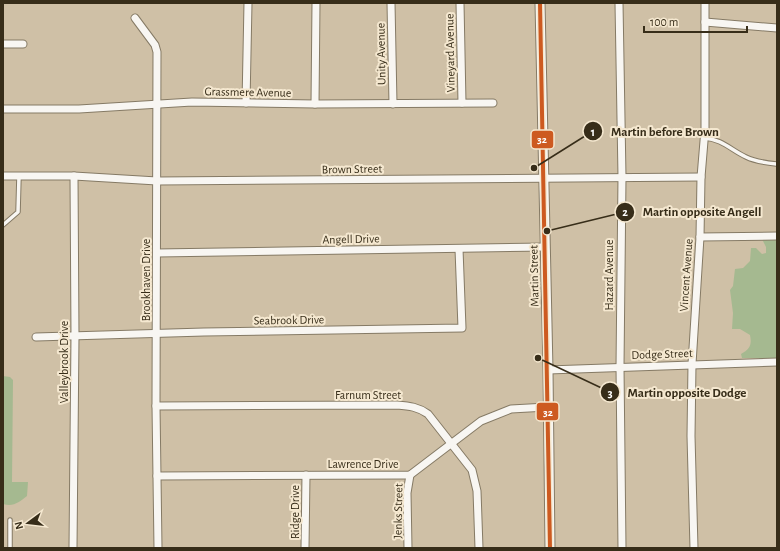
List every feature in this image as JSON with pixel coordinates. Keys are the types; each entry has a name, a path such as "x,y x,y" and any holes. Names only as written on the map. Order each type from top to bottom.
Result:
{"street":[{"path":"246,103 248,3"},
{"path":"315,104 316,3"},
{"name":"Unity Avenue","path":"391,3 393,104"},
{"name":"Vineyard Avenue","path":"460,3 462,103"},
{"name":"Martin Street","path":"540,3 548,370 547,407 550,548"},
{"name":"Hazard Avenue","path":"619,3 622,177 620,367 622,548"},
{"name":"Vincent Avenue","path":"694,548 691,436 692,364 700,237 701,177 704,138 704,3"},
{"name":"Brookhaven Drive","path":"135,18 155,45 157,52 156,406 158,548"},
{"path":"705,22 777,28"},
{"path":"3,44 23,44"},
{"name":"Grassmere Avenue","path":"3,110 79,109 156,103 493,103"},
{"name":"Brown Street","path":"3,176 74,176 157,181 701,177"},
{"name":"Valleybrook Drive","path":"73,548 75,336 74,176"},
{"path":"700,237 777,236"},
{"name":"Angell Drive","path":"157,253 545,247"},
{"name":"Seabrook Drive","path":"36,337 157,333 462,328 459,249"},
{"name":"Dodge Street","path":"548,370 777,362"},
{"name":"Farnum Street","path":"156,406 411,406 428,414 468,465 477,490 479,548"},
{"name":"Lawrence Drive","path":"157,476 410,475 481,421 511,409 547,407"},
{"name":"Ridge Drive","path":"306,475 306,548"},
{"name":"Jenks Street","path":"408,548 407,493 410,475"}],"lane":[{"path":"704,138 726,144 754,160 777,164"},
{"path":"3,225 18,212 19,176"},
{"path":"10,520 10,548"}],"green space":[{"path":"761,237 777,237 777,362 758,362 759,358 742,358 741,354 750,346 750,335 740,329 732,329 733,313 730,290 733,286 735,269 743,268 750,261 751,248 756,248 762,254 766,253 766,247"},
{"path":"3,376 10,377 13,380 12,482 28,482 27,496 10,505 3,504"}],"transit line":[{"name":"32","path":"540,3 550,548"}],"place":[{"name":"Martin before Brown","path":"534,168"},
{"name":"Martin opposite Angell","path":"547,231"},
{"name":"Martin opposite Dodge","path":"538,358"}]}
